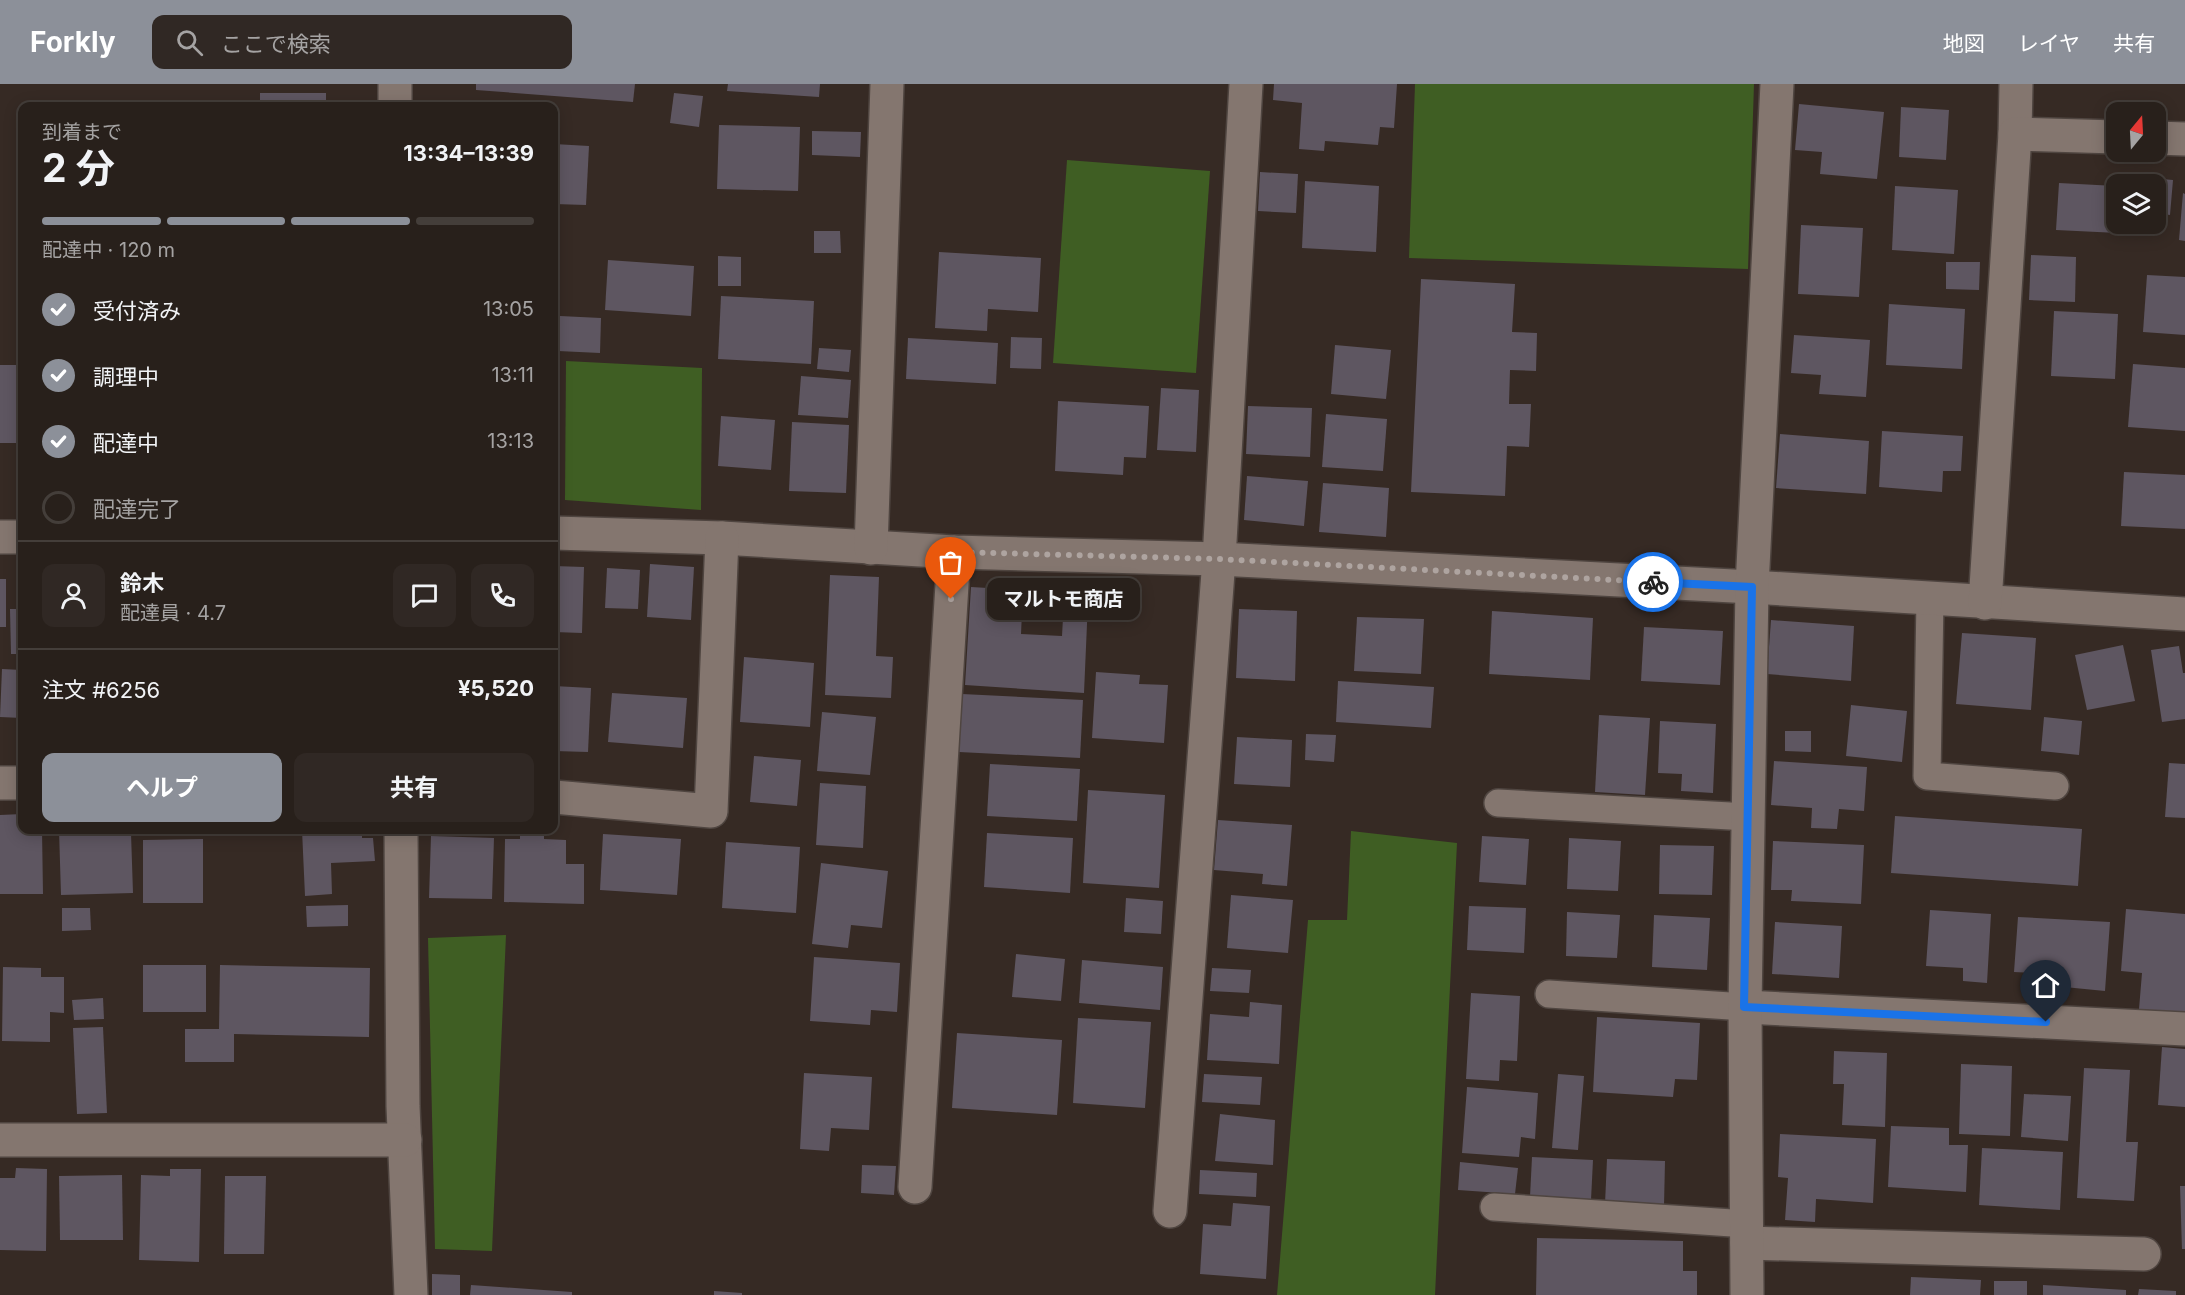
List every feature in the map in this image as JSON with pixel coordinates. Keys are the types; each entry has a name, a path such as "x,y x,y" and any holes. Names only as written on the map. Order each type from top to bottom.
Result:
{"street":[{"path":"395,84 395,102"},
{"path":"871,548 887,84"},
{"path":"1170,1211 1219,559 1246,84"},
{"path":"1747,1295 1744,1007 1752,587 1778,84"},
{"path":"1985,603 2015,134 2016,84"},
{"path":"2015,134 2106,137"},
{"path":"2166,138 2185,139"},
{"path":"558,533 722,538 954,552 1219,559 1752,587 2185,614"},
{"path":"0,537 18,537"},
{"path":"558,797 711,811 722,538"},
{"path":"915,1187 954,552"},
{"path":"0,783 18,783"},
{"path":"400,834 403,1106 411,1295"},
{"path":"1744,1007 2185,1029"},
{"path":"0,1140 405,1140"},
{"path":"1747,1233 2145,1254"}],"lane":[{"path":"1930,599 1927,776 2055,786"},
{"path":"1498,804 1748,817"},
{"path":"1549,994 1744,1007"},
{"path":"1494,1207 1747,1233"}],"green space":[{"path":"1415,84 1754,84 1748,269 1409,258"},
{"path":"1067,160 1210,171 1196,373 1053,363"},
{"path":"566,361 702,368 701,510 565,500"},
{"path":"1351,831 1457,843 1435,1295 1277,1295 1308,920 1347,920"},
{"path":"506,935 492,1251 435,1249 428,938"}],"building":[{"path":"476,84 635,84 633,102 476,90"},
{"path":"728,84 820,84 819,97 727,91"},
{"path":"1274,84 1397,84 1394,128 1380,127 1378,145 1325,141 1324,151 1299,149 1302,103 1273,100"},
{"path":"260,93 326,93 326,102 260,102"},
{"path":"674,93 703,96 699,127 670,123"},
{"path":"1799,104 1884,112 1877,179 1820,174 1822,152 1795,150"},
{"path":"1901,107 1949,110 1946,160 1899,157"},
{"path":"719,125 800,127 798,191 717,189"},
{"path":"812,131 861,132 860,157 812,155"},
{"path":"558,144 589,146 586,205 558,204"},
{"path":"1260,172 1298,174 1296,213 1258,211"},
{"path":"2166,179 2173,180 2170,215 2166,214"},
{"path":"1305,181 1379,186 1376,252 1302,248"},
{"path":"2059,183 2106,185 2106,232 2056,230"},
{"path":"1895,186 1958,190 1954,254 1892,250"},
{"path":"2183,193 2185,194 2185,241 2179,240"},
{"path":"1801,225 1863,228 1859,297 1798,294"},
{"path":"814,231 840,231 841,253 814,253"},
{"path":"939,252 1041,258 1038,312 988,309 987,331 935,328"},
{"path":"2031,255 2076,257 2075,302 2029,300"},
{"path":"718,256 741,257 741,286 718,286"},
{"path":"608,260 694,266 691,316 605,310"},
{"path":"1946,262 1980,262 1979,290 1946,289"},
{"path":"2147,275 2185,277 2185,335 2143,332"},
{"path":"1421,279 1515,284 1512,332 1537,333 1536,371 1510,370 1509,404 1531,404 1529,447 1507,446 1505,496 1411,492"},
{"path":"721,296 814,301 811,364 718,359"},
{"path":"1889,304 1965,309 1962,369 1886,365"},
{"path":"2054,311 2118,314 2115,379 2051,376"},
{"path":"560,316 601,318 600,353 558,351"},
{"path":"1794,335 1870,340 1866,397 1819,394 1821,375 1791,373"},
{"path":"1011,337 1042,338 1041,369 1010,368"},
{"path":"908,338 998,343 996,384 906,379"},
{"path":"1335,345 1391,350 1386,399 1331,394"},
{"path":"819,348 851,350 849,372 817,369"},
{"path":"2133,364 2185,368 2185,431 2128,427"},
{"path":"0,365 18,365 18,443 0,443"},
{"path":"801,376 851,380 848,418 798,415"},
{"path":"1161,388 1199,390 1196,452 1157,450"},
{"path":"1058,401 1149,406 1146,458 1124,457 1123,475 1055,471"},
{"path":"1248,406 1312,408 1310,457 1246,454"},
{"path":"1326,414 1387,419 1383,471 1322,467"},
{"path":"721,416 775,420 771,470 718,466"},
{"path":"792,422 849,425 846,493 789,491"},
{"path":"1882,431 1963,436 1961,471 1943,471 1942,492 1879,487"},
{"path":"1780,434 1869,441 1866,494 1776,488"},
{"path":"2124,472 2185,475 2185,529 2121,526"},
{"path":"1247,476 1308,481 1304,526 1244,520"},
{"path":"1323,483 1389,488 1386,537 1319,532"},
{"path":"650,564 694,567 691,620 647,617"},
{"path":"558,566 584,567 582,633 558,632"},
{"path":"607,568 640,570 638,609 605,608"},
{"path":"830,575 879,577 876,656 893,657 891,698 825,695"},
{"path":"0,579 6,579 6,627 0,627"},
{"path":"971,587 1023,590 1021,634 1062,636 1064,599 1088,601 1084,693 965,685"},
{"path":"10,609 18,609 18,654 11,654"},
{"path":"1239,609 1297,611 1295,681 1236,678"},
{"path":"1492,611 1593,618 1590,680 1489,674"},
{"path":"1357,617 1424,619 1421,674 1354,671"},
{"path":"1771,620 1854,626 1851,681 1767,674"},
{"path":"1644,627 1723,631 1720,685 1641,681"},
{"path":"1962,633 2036,638 2031,710 1956,704"},
{"path":"2123,645 2135,701 2087,710 2075,655"},
{"path":"2179,646 2183,673 2185,673 2185,719 2162,722 2151,650"},
{"path":"744,657 814,663 810,727 740,722"},
{"path":"2,669 18,670 18,718 0,717"},
{"path":"1096,672 1140,675 1139,684 1168,685 1164,743 1092,738"},
{"path":"1338,681 1434,687 1431,728 1336,722"},
{"path":"558,686 591,688 588,752 558,751"},
{"path":"612,693 687,698 683,748 608,742"},
{"path":"962,694 1083,700 1080,758 959,752"},
{"path":"1851,705 1907,711 1902,762 1846,756"},
{"path":"822,712 876,717 870,775 817,771"},
{"path":"1599,715 1650,718 1645,795 1595,792"},
{"path":"2044,717 2082,721 2079,755 2041,751"},
{"path":"1660,721 1716,724 1713,793 1681,791 1682,774 1658,773"},
{"path":"1785,731 1811,731 1811,752 1785,751"},
{"path":"1306,734 1336,735 1334,762 1305,760"},
{"path":"1237,737 1292,740 1290,787 1234,784"},
{"path":"754,756 801,760 797,806 750,802"},
{"path":"1774,761 1867,767 1864,811 1839,809 1837,829 1811,828 1812,808 1771,805"},
{"path":"2169,763 2185,764 2185,818 2165,817"},
{"path":"990,764 1080,769 1077,821 987,816"},
{"path":"820,783 866,786 863,848 816,845"},
{"path":"1088,790 1165,795 1159,888 1083,883"},
{"path":"18,814 18,834 42,834 43,894 0,894 0,815"},
{"path":"1895,816 2082,829 2078,886 1891,873"},
{"path":"1218,820 1292,825 1287,886 1262,884 1263,874 1214,870"},
{"path":"987,833 1073,838 1070,893 984,887"},
{"path":"59,834 131,834 133,893 61,895"},
{"path":"302,834 362,834 362,838 373,838 375,861 331,863 332,894 305,896"},
{"path":"520,834 544,834 544,839 566,840 566,864 584,864 584,904 504,902 505,839 520,839"},
{"path":"603,834 681,839 677,895 600,890"},
{"path":"431,836 494,838 492,899 429,898"},
{"path":"1482,836 1529,839 1526,885 1479,882"},
{"path":"1569,838 1621,841 1618,891 1567,889"},
{"path":"203,839 203,903 143,903 143,840"},
{"path":"1773,841 1864,845 1861,904 1791,901 1792,890 1771,890"},
{"path":"726,842 800,847 796,913 722,908"},
{"path":"1660,845 1714,846 1712,895 1659,894"},
{"path":"821,863 888,871 882,928 851,925 848,948 812,944"},
{"path":"1231,895 1293,900 1288,953 1227,948"},
{"path":"1126,898 1163,901 1161,934 1124,932"},
{"path":"348,905 348,926 307,927 306,906"},
{"path":"1469,906 1526,908 1524,953 1467,950"},
{"path":"62,908 90,908 91,930 62,931"},
{"path":"2126,909 2185,914 2185,1013 2139,1009 2142,973 2121,971"},
{"path":"1930,910 1991,914 1987,983 1963,981 1963,968 1926,966"},
{"path":"1567,912 1620,915 1617,958 1566,956"},
{"path":"1654,915 1710,918 1707,970 1652,967"},
{"path":"2018,917 2110,922 2105,991 2054,986 2054,974 2014,972"},
{"path":"1775,922 1842,926 1839,978 1772,974"},
{"path":"1016,954 1065,959 1061,1001 1012,997"},
{"path":"814,957 900,963 897,1012 871,1010 870,1025 810,1021"},
{"path":"1082,960 1163,967 1160,1010 1079,1003"},
{"path":"143,965 206,965 206,1012 143,1012"},
{"path":"220,965 370,968 369,1037 234,1034 234,1062 185,1062 185,1029 219,1029"},
{"path":"3,967 41,968 41,977 64,977 64,1013 50,1012 50,1042 2,1041"},
{"path":"1212,968 1251,970 1249,993 1210,991"},
{"path":"1471,993 1520,996 1517,1061 1500,1060 1499,1081 1466,1079"},
{"path":"103,998 104,1019 74,1020 72,1000"},
{"path":"1250,1002 1282,1005 1279,1064 1207,1060 1210,1014 1249,1017"},
{"path":"1597,1017 1700,1023 1697,1080 1675,1079 1673,1097 1593,1092"},
{"path":"1078,1018 1151,1022 1145,1108 1073,1103"},
{"path":"103,1027 107,1113 77,1114 73,1028"},
{"path":"957,1033 1062,1040 1057,1115 952,1108"},
{"path":"2162,1047 2185,1049 2185,1107 2158,1105"},
{"path":"1834,1051 1887,1053 1885,1127 1842,1125 1844,1084 1833,1084"},
{"path":"1961,1064 2012,1066 2010,1136 1959,1134"},
{"path":"2084,1068 2130,1070 2126,1142 2138,1142 2134,1201 2077,1198"},
{"path":"804,1073 872,1077 869,1130 831,1128 829,1151 800,1149"},
{"path":"1204,1074 1262,1077 1260,1105 1202,1102"},
{"path":"1558,1074 1584,1076 1578,1150 1552,1148"},
{"path":"1467,1087 1538,1093 1535,1139 1521,1137 1519,1157 1462,1153"},
{"path":"2024,1094 2071,1096 2068,1141 2021,1137"},
{"path":"1220,1114 1275,1120 1273,1165 1215,1161"},
{"path":"1891,1126 1949,1128 1949,1145 1968,1145 1966,1192 1888,1187"},
{"path":"1780,1134 1876,1139 1873,1203 1816,1199 1815,1222 1785,1220 1788,1178 1778,1177"},
{"path":"1982,1148 2063,1152 2060,1210 1979,1205"},
{"path":"1532,1157 1593,1160 1591,1200 1530,1197"},
{"path":"1607,1159 1665,1161 1664,1206 1605,1204"},
{"path":"1460,1162 1518,1168 1515,1194 1458,1190"},
{"path":"862,1165 896,1166 894,1195 861,1193"},
{"path":"16,1168 47,1169 46,1251 0,1250 0,1178 15,1178"},
{"path":"170,1169 201,1169 199,1262 139,1260 141,1175 170,1176"},
{"path":"1200,1170 1257,1173 1256,1197 1199,1194"},
{"path":"122,1175 123,1240 60,1240 59,1176"},
{"path":"225,1176 266,1176 264,1254 224,1254"},
{"path":"2180,1186 2185,1186 2185,1249 2182,1249"},
{"path":"1233,1203 1270,1206 1266,1279 1200,1274 1203,1224 1231,1226"},
{"path":"1537,1238 1683,1241 1683,1271 1697,1271 1697,1295 1536,1295"},
{"path":"432,1274 460,1275 460,1295 432,1295"},
{"path":"1911,1277 1981,1280 1980,1295 1910,1295"},
{"path":"1994,1281 2027,1281 2027,1295 1994,1295"},
{"path":"471,1285 572,1292 572,1295 470,1295"},
{"path":"2043,1285 2126,1290 2126,1295 2043,1295"},
{"path":"2139,1289 2176,1291 2176,1295 2138,1295"},
{"path":"714,1291 742,1293 742,1295 714,1295"}],"way so far":[{"path":"951,599 954,552 1219,559 1653,582"}],"place":[{"name":"マルトモ商店","path":"951,599"}],"route":[{"path":"1653,582 1752,587 1744,1007 2046,1022"}]}
